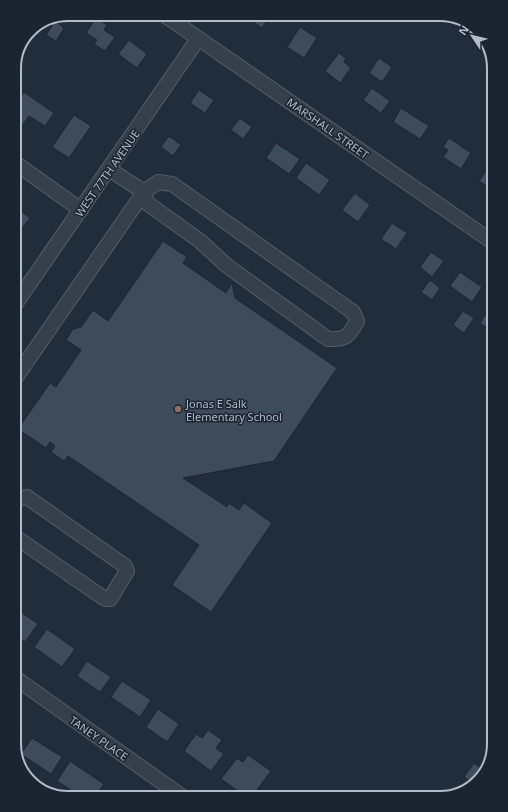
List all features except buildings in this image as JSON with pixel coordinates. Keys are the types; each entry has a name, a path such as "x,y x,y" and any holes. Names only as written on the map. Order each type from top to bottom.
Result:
{"street":[{"name":"MARSHALL STREET","path":"173,21 487,238"},
{"name":"WEST 77TH AVENUE","path":"21,296 198,39"},
{"path":"21,167 81,210"},
{"path":"21,370 144,192 158,182 172,184 352,312 357,321 350,333 340,340 328,339 226,266 200,241 147,202 144,192 109,169"},
{"path":"21,498 27,497 125,566 127,571 110,599 104,600 21,541"},
{"name":"TANEY PLACE","path":"21,682 174,791"}],"place":[{"name":"Jonas E Salk Elementary School","path":"178,409"}]}
